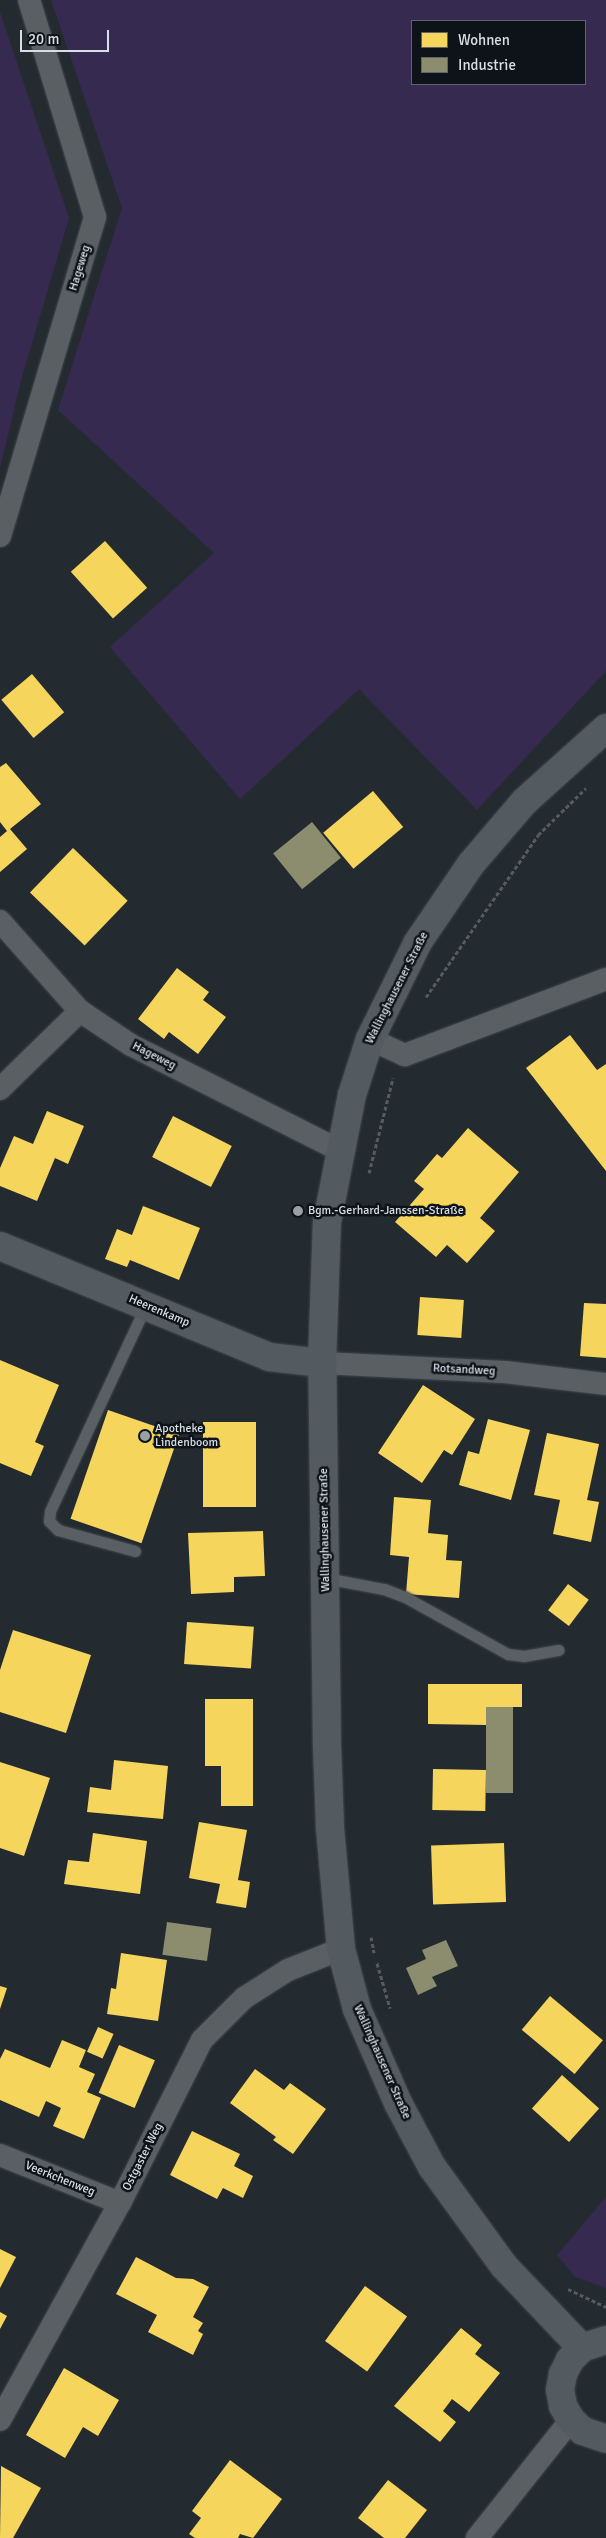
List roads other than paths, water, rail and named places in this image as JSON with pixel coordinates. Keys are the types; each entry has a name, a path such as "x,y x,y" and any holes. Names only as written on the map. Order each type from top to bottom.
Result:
{"street":[{"name":"Hageweg","path":"0,536 95,217 29,0"},
{"name":"Wallinghausener Straße","path":"571,2420 563,2406 560,2390 566,2367 594,2344 504,2266 432,2167 398,2103 357,2009 341,1949 330,1818 322,1362 327,1222 339,1150 370,1039 418,942 471,864 525,801 606,728"},
{"name":"Hageweg","path":"0,921 80,1011 131,1045 339,1150"},
{"path":"370,1039 405,1055 606,979"},
{"path":"0,1089 80,1011"},
{"name":"Heerenkamp","path":"0,1246 269,1357 322,1362"},
{"name":"Rotsandweg","path":"322,1362 505,1372 606,1384"},
{"name":"Ostgaster Weg","path":"0,2420 120,2203 202,2040 244,1998 288,1970 341,1949"},
{"name":"Veerkchenweg","path":"0,2155 120,2203"},
{"path":"477,2538 571,2420 583,2431 606,2438"}],"lane":[{"path":"135,1551 58,1530 49,1521 50,1511 146,1305"},
{"path":"326,1578 384,1590 405,1598 508,1654 524,1656 558,1650"}],"place":[{"name":"Bgm.-Gerhard-Janssen-Straße","path":"298,1211"},
{"name":"Apotheke Lindenboom","path":"145,1436"}]}
